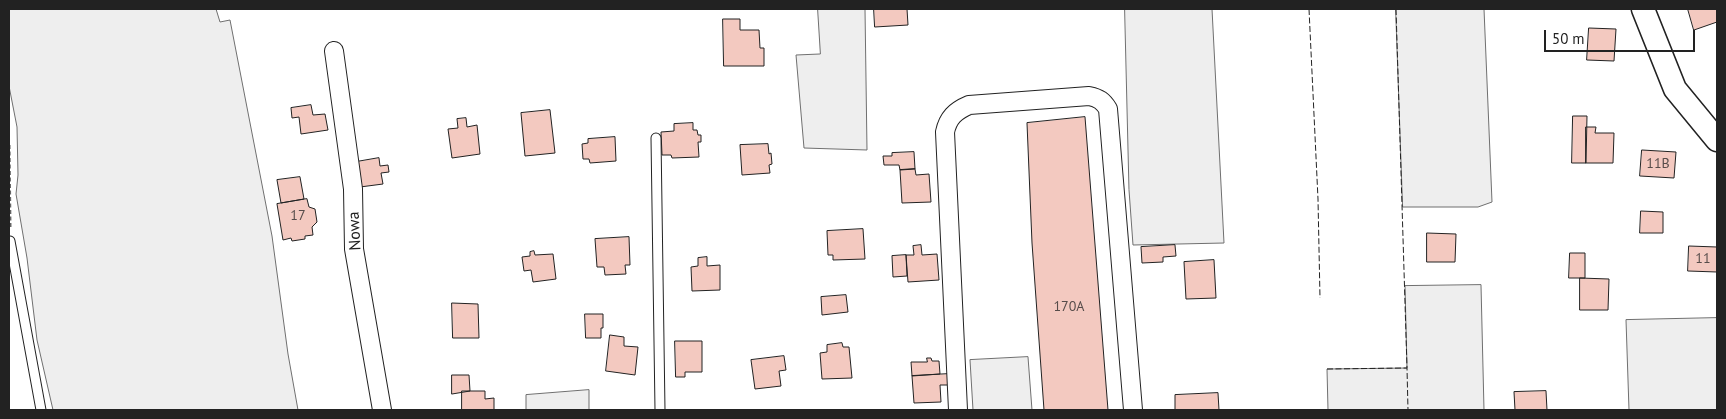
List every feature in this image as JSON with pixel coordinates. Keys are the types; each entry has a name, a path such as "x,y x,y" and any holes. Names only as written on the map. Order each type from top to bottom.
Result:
{"street":[{"path":"1643,9 1675,88 1717,140"},
{"name":"Nowa","path":"334,51 353,190 354,249 382,410"},
{"path":"958,410 945,142 947,122 960,108 968,105 1089,96 1104,102 1108,109 1133,410"}],"lane":[{"path":"656,138 660,410"},
{"path":"10,241 41,410"}],"path":[{"path":"9,145 10,241"}],"shaded area":[{"path":"9,9 216,9 220,22 230,20 272,236 288,354 298,410 53,410 37,340 27,258 16,194 18,175 17,127 9,86"},
{"path":"818,9 865,9 867,150 804,148 796,55 820,54"},
{"path":"1125,9 1212,9 1224,243 1133,245 1129,190"},
{"path":"1396,9 1484,9 1492,202 1478,207 1403,207"},
{"path":"1481,285 1484,410 1328,410 1327,369 1407,368 1405,286"},
{"path":"1717,318 1717,410 1629,410 1626,320"},
{"path":"1028,357 1032,410 973,410 970,360"},
{"path":"589,390 589,410 526,410 526,395"}],"building":[{"path":"874,9 907,9 908,25 875,27"},
{"path":"1688,9 1717,9 1717,22 1694,30"},
{"path":"723,19 740,19 740,30 759,30 760,48 764,48 764,66 724,66"},
{"path":"1589,28 1616,29 1614,61 1587,60"},
{"path":"311,105 313,115 325,114 328,130 301,134 299,117 292,118 291,108"},
{"path":"550,110 555,153 525,156 521,113"},
{"path":"1573,116 1587,116 1586,163 1572,163"},
{"path":"1085,117 1108,410 1044,410 1032,243 1027,123"},
{"path":"466,118 467,127 477,125 480,154 452,158 448,129 458,128 457,119"},
{"path":"693,123 693,130 697,130 698,135 701,135 701,142 698,142 699,157 672,158 671,155 662,155 661,132 674,131 674,124"},
{"path":"1586,127 1596,127 1595,133 1614,133 1613,163 1586,163"},
{"path":"615,137 616,161 590,163 589,159 583,159 582,144 588,143 588,139"},
{"path":"768,144 772,164 769,165 770,173 742,175 740,145"},
{"path":"1642,150 1676,152 1674,178 1640,176"},
{"path":"914,152 915,169 900,170 899,165 884,165 883,156 892,156 892,153"},
{"path":"379,158 380,166 388,165 389,172 381,173 383,184 360,187 356,162"},
{"path":"915,169 916,175 929,174 931,202 902,203 900,170"},
{"path":"300,177 304,199 281,203 277,180"},
{"path":"307,199 309,207 315,209 317,222 312,227 313,235 305,236 305,239 292,241 291,238 283,240 277,204"},
{"path":"1641,211 1663,212 1663,233 1640,233"},
{"path":"863,229 865,259 833,260 833,255 828,255 827,231"},
{"path":"1427,233 1456,234 1455,262 1427,262"},
{"path":"629,237 630,265 625,265 626,274 605,275 604,267 597,267 595,239"},
{"path":"921,245 922,255 937,254 939,280 908,282 906,255 914,255 913,246"},
{"path":"1175,245 1176,256 1163,257 1163,262 1142,263 1141,247"},
{"path":"1689,246 1717,247 1717,272 1688,271"},
{"path":"534,251 535,255 553,254 556,279 533,282 531,270 524,271 522,257 530,256 530,252"},
{"path":"1570,253 1585,253 1585,278 1569,278"},
{"path":"906,255 907,276 893,277 892,256"},
{"path":"707,257 707,266 720,265 720,290 692,291 691,267 698,266 698,258"},
{"path":"1214,260 1216,298 1186,299 1184,262"},
{"path":"1580,278 1609,279 1608,310 1580,310"},
{"path":"846,295 848,312 822,315 821,297"},
{"path":"452,303 478,304 479,338 453,338"},
{"path":"585,314 603,314 601,338 586,338"},
{"path":"610,335 624,337 624,346 638,347 635,375 606,371"},
{"path":"675,341 702,341 702,372 685,372 685,377 676,377"},
{"path":"842,343 843,347 849,347 852,378 822,379 820,353 827,352 827,345"},
{"path":"784,356 786,370 779,371 781,386 755,389 751,360"},
{"path":"927,358 931,358 932,361 939,361 940,374 912,376 911,362 927,362"},
{"path":"949,374 950,385 940,385 941,402 914,403 912,376"},
{"path":"452,375 469,375 470,391 452,394"},
{"path":"462,391 485,391 485,399 494,398 494,410 462,410"},
{"path":"1546,391 1547,410 1515,410 1514,392"},
{"path":"1218,393 1219,410 1175,410 1175,395"}],"fence":[{"path":"1309,9 1318,199 1320,298"},
{"path":"1396,9 1407,368"},
{"path":"1327,369 1407,368 1408,410"}]}
